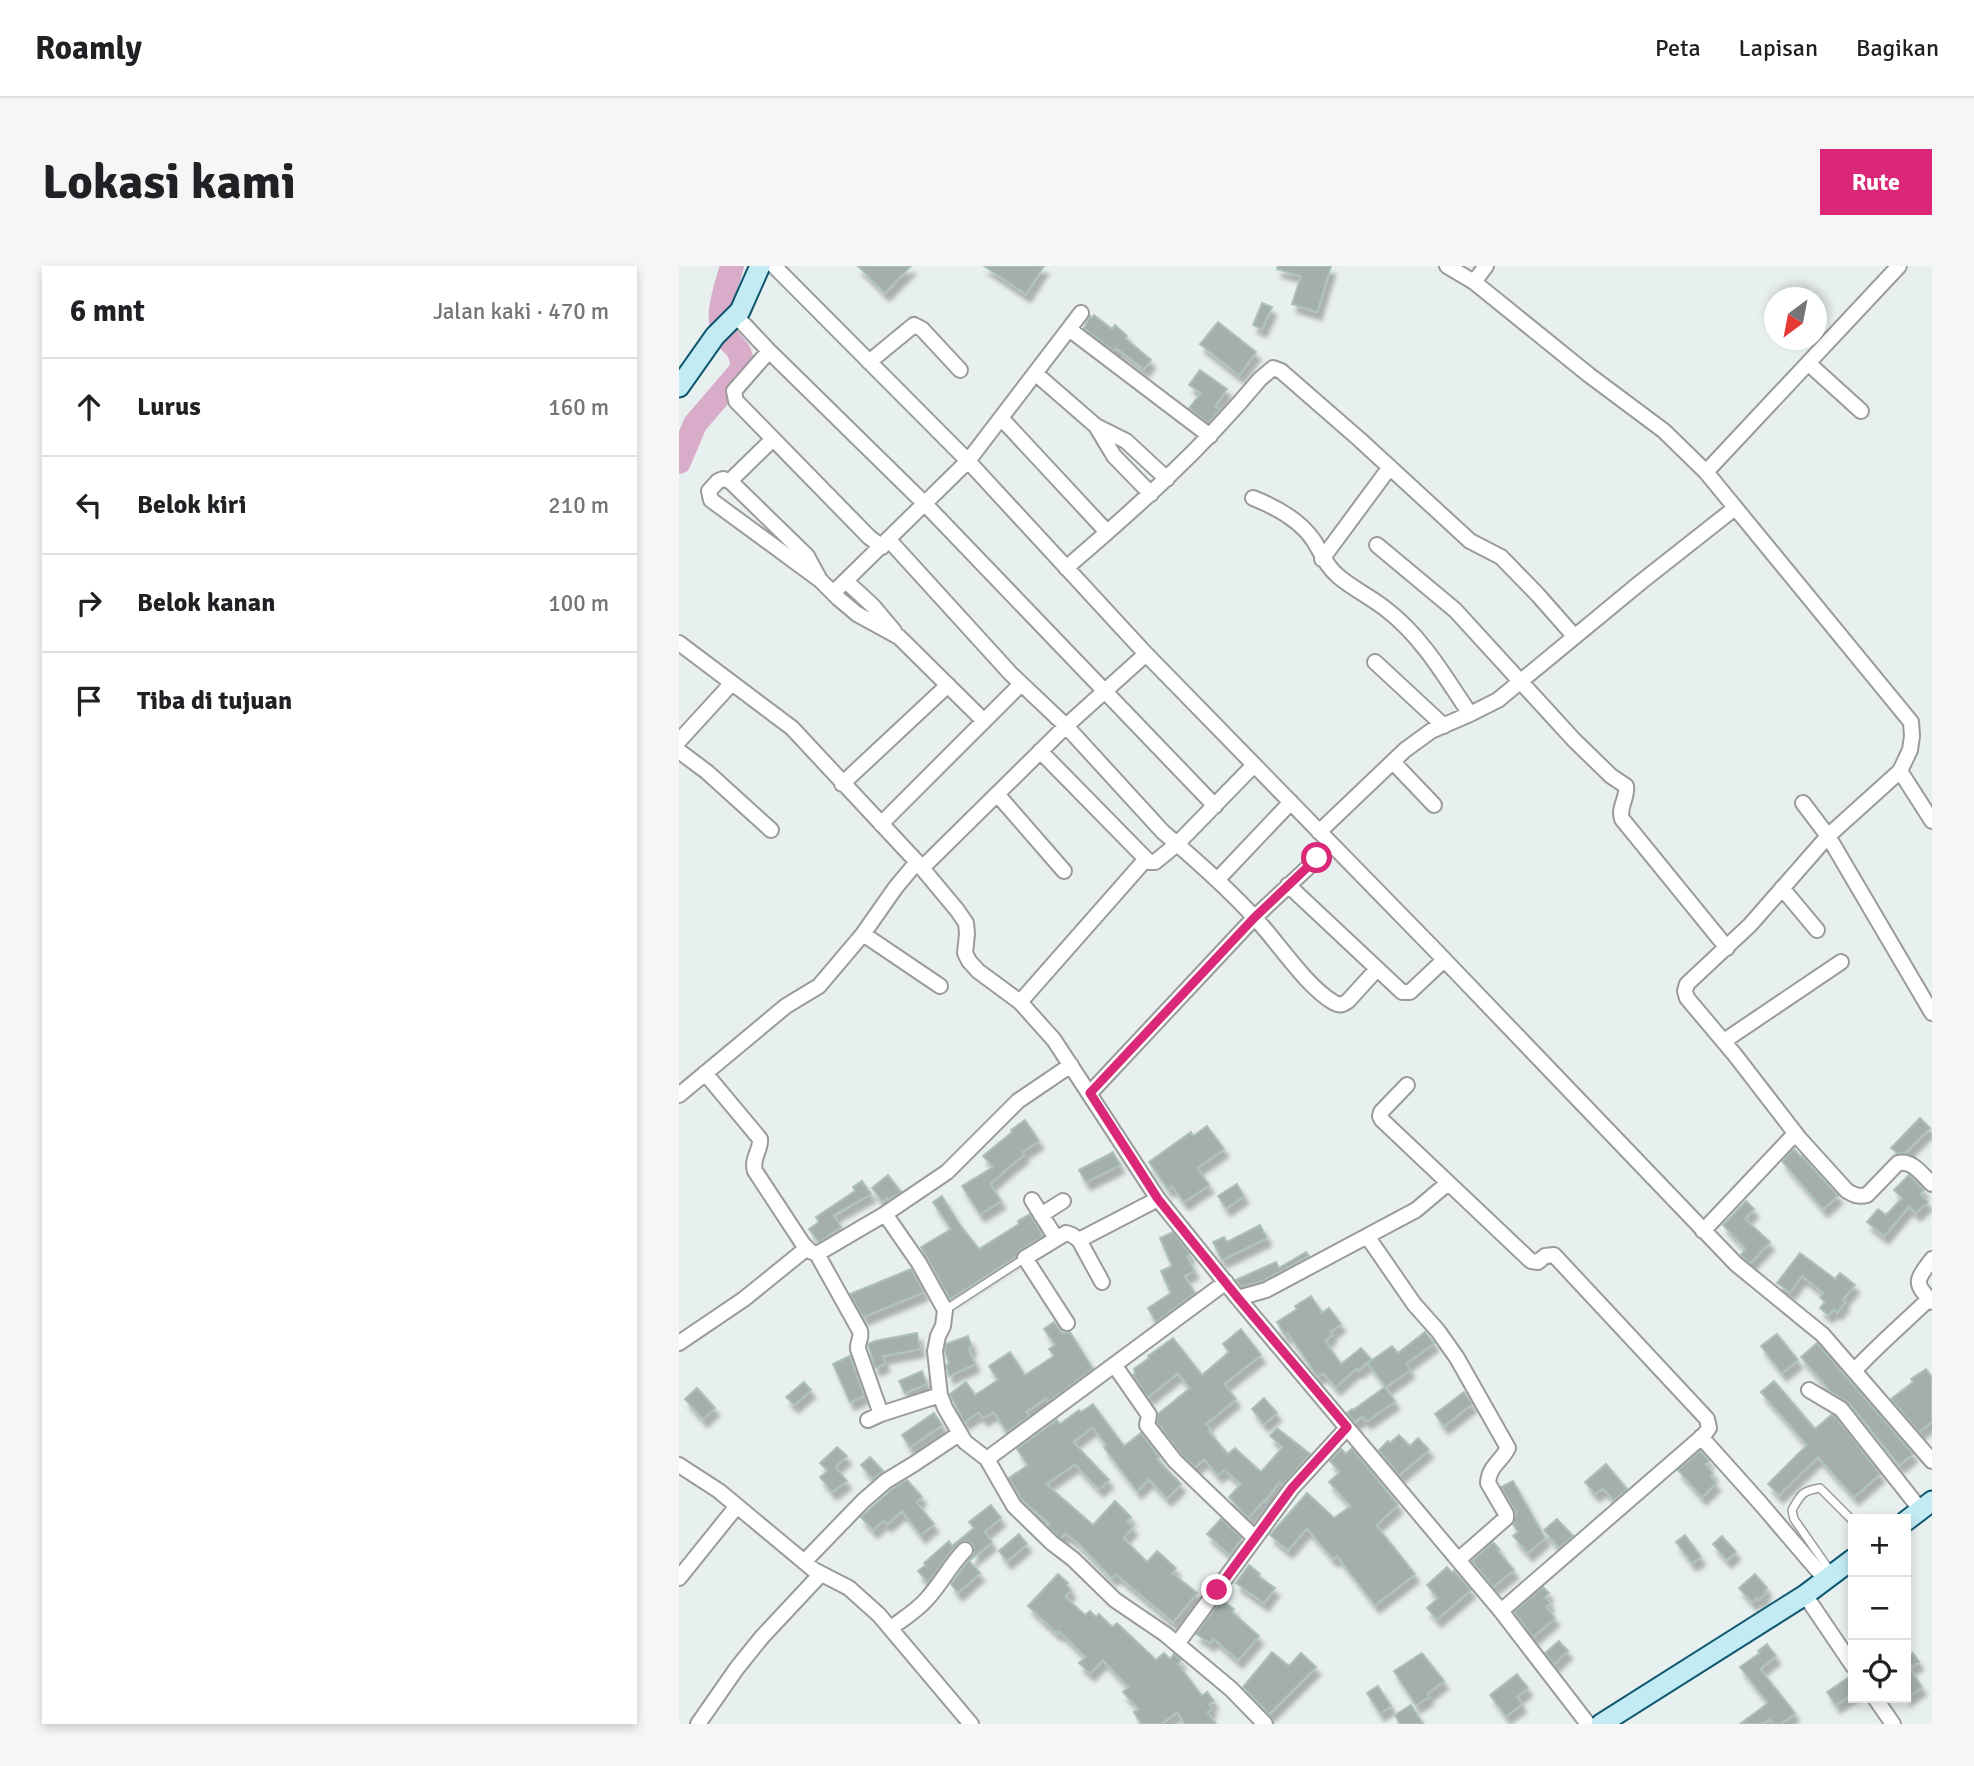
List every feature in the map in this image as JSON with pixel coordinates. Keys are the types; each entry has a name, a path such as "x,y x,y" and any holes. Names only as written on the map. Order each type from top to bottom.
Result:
{"main road":[{"path":"679,386 727,325 760,266"},
{"path":"1601,1724 1804,1595 1848,1562"}],"street":[{"path":"774,266 968,461 1146,654 1736,1265 1823,1335 1932,1461"},
{"path":"1447,266 1474,282 1589,375 1664,431 1706,472 1911,722 1910,750 1900,771 1828,836 1727,948 1687,984 1685,991 1687,998 1799,1138 1847,1191 1860,1197 1867,1195 1899,1163 1906,1162 1932,1184"},
{"path":"1474,282 1486,266"},
{"path":"1706,472 1899,266"},
{"path":"833,593 968,461 1081,313"},
{"path":"727,325 769,351 925,504 1215,806"},
{"path":"869,362 914,325 922,329 960,370"},
{"path":"1069,329 1210,436"},
{"path":"769,351 737,387 733,396 869,537 885,544 1021,684 1066,726 1163,832 1217,879 1315,987 1338,1005 1342,1005 1377,969"},
{"path":"1808,363 1861,411"},
{"path":"1066,568 1167,479 1273,368 1281,371 1470,541 1501,557 1574,636"},
{"path":"1035,373 1096,426 1126,441 1167,479"},
{"path":"1001,418 1107,532"},
{"path":"1096,426 1114,456 1150,494"},
{"path":"730,481 773,439"},
{"path":"1322,559 1390,467"},
{"path":"820,579 807,556 730,481 718,481 709,491 711,500 820,579 857,614 899,637"},
{"path":"1253,498 1282,512 1306,531 1322,559 1337,575 1388,610 1412,632 1436,661 1470,714"},
{"path":"1319,832 1393,762 1431,731 1498,700 1735,508"},
{"path":"1377,545 1455,610 1574,740 1611,776 1626,786 1627,793 1621,809 1622,819 1727,948"},
{"path":"847,582 985,721"},
{"path":"679,643 792,728 920,865 966,923 965,953 969,961 1020,1002 1054,1040 1158,1199 1501,1611 1588,1724"},
{"path":"679,1095 786,1006 819,986 863,934 896,887 1146,654"},
{"path":"1375,662 1444,726"},
{"path":"679,741 732,683"},
{"path":"881,824 1021,684"},
{"path":"842,784 948,685"},
{"path":"679,751 707,772 771,830"},
{"path":"1041,751 1151,863 1177,844 1254,765"},
{"path":"1393,762 1434,805"},
{"path":"1900,771 1932,821"},
{"path":"997,794 1064,871"},
{"path":"1217,879 1291,802"},
{"path":"1803,803 1828,836 1932,1013"},
{"path":"1090,1093 1254,918 1332,845"},
{"path":"1020,1002 1146,859"},
{"path":"1288,885 1402,992 1410,992 1444,960"},
{"path":"1782,887 1817,930"},
{"path":"863,934 940,986"},
{"path":"1724,1041 1842,962"},
{"path":"679,1343 812,1251 885,1214 947,1172 1018,1101 1071,1065"},
{"path":"705,1073 760,1139 753,1164 755,1171 812,1251 860,1331 862,1336 857,1349 875,1417 940,1395"},
{"path":"1407,1085 1380,1116 1531,1261 1538,1262 1550,1254 1554,1255 1707,1419 1709,1428 1501,1611"},
{"path":"1703,1231 1790,1139 1799,1138"},
{"path":"1238,1298 1266,1290 1416,1210 1448,1183"},
{"path":"1079,1240 1158,1199"},
{"path":"1032,1200 1056,1238"},
{"path":"1041,1215 1063,1201"},
{"path":"885,1214 919,1263 945,1310 935,1351 940,1395 965,1442 987,1459 1014,1506 1052,1543 1073,1559 1115,1600 1177,1644 1231,1689 1265,1724"},
{"path":"1067,1323 1025,1258 1066,1233 1079,1240 1102,1282"},
{"path":"1367,1236 1414,1304 1457,1358 1508,1448 1494,1464 1488,1479 1506,1518 1458,1560"},
{"path":"1854,1371 1881,1342 1931,1301 1919,1289 1919,1283 1920,1276 1932,1259"},
{"path":"987,1459 1226,1282"},
{"path":"1115,1366 1149,1415 1147,1425 1175,1461 1255,1538"},
{"path":"1809,1390 1840,1409 1919,1510"},
{"path":"1177,1644 1292,1488 1347,1427"},
{"path":"804,1562 886,1480 960,1434"},
{"path":"1701,1437 1828,1576"},
{"path":"679,1465 719,1491 820,1575 849,1588 891,1628 971,1724"},
{"path":"679,1578 737,1506"},
{"path":"891,1628 923,1603 965,1550"},
{"path":"698,1724 762,1637 820,1575"},
{"path":"1804,1595 1848,1659"},
{"path":"1878,1703 1893,1724"}],"lane":[{"path":"945,1310 1025,1258"},
{"path":"1828,1576 1794,1519 1792,1510 1801,1494 1820,1488 1848,1516"}],"building":[{"path":"858,266 911,266 885,293"},
{"path":"984,266 1044,266 1026,294"},
{"path":"1278,266 1331,266 1317,312 1292,304 1301,276 1277,269"},
{"path":"1262,303 1272,307 1262,329 1253,325"},
{"path":"1094,315 1112,329 1115,325 1127,336 1125,338 1151,360 1144,369 1084,328 1090,316 1092,318"},
{"path":"1218,322 1256,352 1239,375 1200,344"},
{"path":"1200,370 1227,389 1215,406 1220,410 1208,423 1189,408 1201,393 1189,385"},
{"path":"1920,1118 1930,1128 1905,1153 1897,1153 1891,1148"},
{"path":"1025,1120 1039,1141 1022,1152 1024,1155 990,1184 1001,1201 980,1214 962,1186 993,1167 983,1156"},
{"path":"1207,1126 1224,1149 1197,1168 1209,1185 1184,1202 1172,1186 1168,1189 1149,1162 1191,1132 1193,1136"},
{"path":"1794,1149 1838,1196 1823,1209 1782,1161"},
{"path":"1113,1152 1120,1165 1086,1182 1079,1170"},
{"path":"888,1175 901,1192 882,1201 872,1188"},
{"path":"1909,1175 1924,1190 1920,1194 1928,1202 1916,1213 1909,1206 1884,1236 1867,1222 1878,1209 1886,1215 1902,1198 1894,1190"},
{"path":"862,1181 871,1194 833,1215 841,1227 819,1242 809,1229 819,1222 816,1217 855,1191 853,1187"},
{"path":"1237,1184 1244,1196 1226,1208 1218,1196"},
{"path":"942,1196 979,1249 1030,1214 1043,1236 1020,1250 1016,1257 950,1299 921,1247 951,1229 933,1202"},
{"path":"1746,1201 1754,1209 1745,1219 1770,1242 1750,1263 1741,1255 1746,1249 1723,1225"},
{"path":"1260,1225 1267,1238 1222,1260 1213,1242 1224,1237 1227,1242"},
{"path":"1173,1232 1190,1254 1187,1256 1194,1271 1184,1276 1195,1293 1156,1322 1148,1308 1171,1293 1161,1271 1172,1266 1160,1238"},
{"path":"1306,1252 1309,1256 1262,1281 1241,1287 1236,1280 1276,1262 1279,1268"},
{"path":"1800,1253 1835,1279 1840,1273 1855,1285 1842,1300 1845,1302 1837,1312 1834,1309 1828,1315 1820,1308 1825,1302 1820,1297 1824,1293 1802,1276 1790,1292 1777,1283"},
{"path":"911,1269 924,1292 863,1317 850,1294"},
{"path":"1311,1296 1322,1313 1329,1308 1341,1324 1330,1332 1332,1335 1325,1341 1341,1364 1361,1348 1371,1359 1336,1387 1323,1373 1317,1376 1288,1333 1285,1335 1277,1322"},
{"path":"1054,1322 1062,1333 1070,1332 1093,1369 1048,1402 1046,1398 1026,1412 1029,1416 1007,1432 994,1412 983,1418 979,1412 964,1422 950,1394 966,1382 975,1395 998,1380 989,1366 1010,1352 1025,1375 1054,1356 1049,1349 1055,1345 1044,1329"},
{"path":"1241,1329 1261,1355 1224,1384 1236,1399 1206,1424 1210,1429 1208,1431 1228,1454 1235,1448 1261,1472 1283,1447 1270,1436 1277,1428 1310,1454 1283,1485 1279,1482 1248,1518 1229,1497 1241,1484 1224,1469 1218,1475 1204,1459 1195,1467 1157,1423 1158,1414 1190,1388 1178,1373 1148,1397 1133,1375 1134,1369 1149,1358 1148,1356 1173,1338 1202,1375 1229,1352 1223,1344"},
{"path":"1425,1332 1434,1343 1406,1364 1410,1370 1386,1387 1368,1363 1392,1346 1398,1353"},
{"path":"917,1333 920,1349 882,1356 885,1364 875,1368 868,1344"},
{"path":"1777,1334 1798,1360 1782,1373 1761,1346"},
{"path":"968,1336 972,1347 968,1348 975,1364 949,1376 946,1344"},
{"path":"1817,1343 1913,1454 1899,1465 1849,1403 1830,1391 1801,1357"},
{"path":"850,1356 864,1396 850,1402 833,1364"},
{"path":"1926,1369 1932,1377 1932,1421 1919,1432 1891,1399 1913,1382 1911,1379"},
{"path":"922,1371 927,1384 905,1393 899,1381"},
{"path":"1774,1381 1815,1429 1831,1415 1835,1416 1880,1474 1854,1497 1818,1457 1779,1495 1768,1484 1807,1445 1761,1392"},
{"path":"804,1382 811,1390 794,1405 786,1397"},
{"path":"1385,1387 1395,1401 1367,1421 1362,1416 1355,1422 1347,1413"},
{"path":"697,1388 715,1408 703,1419 685,1399"},
{"path":"1464,1392 1472,1404 1444,1426 1435,1414"},
{"path":"1264,1398 1277,1413 1264,1424 1252,1409"},
{"path":"1093,1404 1124,1446 1141,1433 1159,1457 1157,1459 1181,1484 1167,1498 1149,1479 1137,1491 1104,1447 1106,1445 1093,1427 1073,1442 1109,1480 1099,1489 1075,1464 1046,1484 1093,1525 1115,1501 1131,1517 1127,1521 1133,1527 1123,1538 1147,1562 1157,1551 1176,1568 1172,1573 1197,1593 1173,1622 1116,1574 1112,1578 1076,1541 1065,1533 1061,1538 1058,1536 1048,1526 1050,1524 1022,1500 1009,1478 1028,1465 1017,1449 1057,1420 1060,1424 1079,1410 1081,1412"},
{"path":"934,1413 942,1425 910,1447 902,1435"},
{"path":"1399,1435 1410,1446 1418,1438 1429,1450 1399,1475 1379,1450"},
{"path":"837,1447 847,1456 835,1467 847,1481 832,1492 820,1477 828,1471 820,1463"},
{"path":"1352,1448 1398,1505 1376,1525 1415,1574 1375,1605 1337,1556 1333,1559 1307,1528 1288,1550 1270,1535 1307,1493 1334,1518 1351,1506 1329,1482 1340,1472 1330,1461 1341,1449 1346,1454"},
{"path":"1700,1451 1709,1461 1705,1464 1713,1473 1710,1477 1716,1483 1702,1497 1678,1470"},
{"path":"870,1457 883,1471 873,1479 861,1465"},
{"path":"1606,1464 1627,1489 1614,1500 1603,1488 1595,1494 1585,1482"},
{"path":"907,1480 922,1497 916,1502 934,1524 921,1535 902,1511 887,1524 884,1520 873,1530 861,1517 892,1489"},
{"path":"1513,1481 1545,1538 1528,1553 1513,1536 1518,1532 1513,1524 1516,1513 1501,1487"},
{"path":"991,1505 1001,1518 984,1532 992,1542 969,1561 980,1573 958,1593 951,1584 974,1553 972,1543 963,1541 952,1550 928,1583 918,1571 926,1565 924,1563 949,1541 952,1546 974,1528 969,1522"},
{"path":"1221,1519 1242,1538 1230,1555 1207,1534"},
{"path":"1557,1519 1573,1536 1559,1548 1544,1530"},
{"path":"1019,1534 1027,1544 1007,1561 999,1551"},
{"path":"1685,1535 1701,1557 1692,1563 1676,1542"},
{"path":"1722,1536 1736,1552 1727,1560 1713,1544"},
{"path":"1493,1542 1514,1570 1493,1587 1472,1561"},
{"path":"1249,1565 1260,1574 1258,1576 1275,1588 1264,1603 1236,1583"},
{"path":"1447,1567 1471,1590 1437,1619 1427,1608 1438,1598 1427,1585"},
{"path":"1058,1574 1071,1590 1065,1597 1085,1615 1090,1611 1096,1617 1099,1614 1112,1627 1117,1623 1156,1660 1164,1653 1170,1659 1174,1654 1181,1660 1178,1664 1202,1696 1207,1692 1214,1701 1209,1704 1212,1709 1207,1712 1216,1724 1185,1724 1177,1712 1161,1724 1141,1724 1134,1712 1139,1709 1123,1692 1129,1687 1103,1660 1090,1673 1079,1663 1086,1657 1028,1606"},
{"path":"1755,1574 1767,1588 1765,1594 1752,1602 1739,1588"},
{"path":"1543,1587 1549,1593 1545,1597 1550,1603 1546,1607 1555,1618 1533,1637 1514,1612"},
{"path":"1221,1600 1234,1609 1232,1612 1259,1636 1238,1660 1213,1638 1210,1643 1196,1634"},
{"path":"1559,1641 1568,1651 1554,1664 1545,1653"},
{"path":"1767,1644 1776,1656 1760,1669 1795,1713 1781,1724 1773,1724 1769,1719 1762,1724 1740,1724 1768,1703 1740,1667 1760,1653 1758,1651"},
{"path":"1272,1652 1289,1666 1301,1653 1316,1667 1269,1714 1243,1687"},
{"path":"1422,1653 1444,1681 1427,1694 1429,1697 1416,1705 1394,1671"},
{"path":"1913,1653 1919,1662 1911,1667"},
{"path":"1911,1671 1922,1687 1911,1695"},
{"path":"1517,1674 1528,1688 1517,1697 1522,1704 1506,1716 1490,1695"},
{"path":"1848,1678 1848,1697 1836,1705 1827,1692"},
{"path":"1378,1686 1391,1706 1380,1713 1367,1693"},
{"path":"1411,1705 1423,1724 1400,1724 1395,1715"}],"waterway":[{"path":"679,462 695,424 743,368 739,352 726,336 721,321 722,302 732,266"}],"route":[{"path":"1217,1590 1292,1488 1347,1427 1158,1199 1090,1093 1254,918 1317,858"}]}
